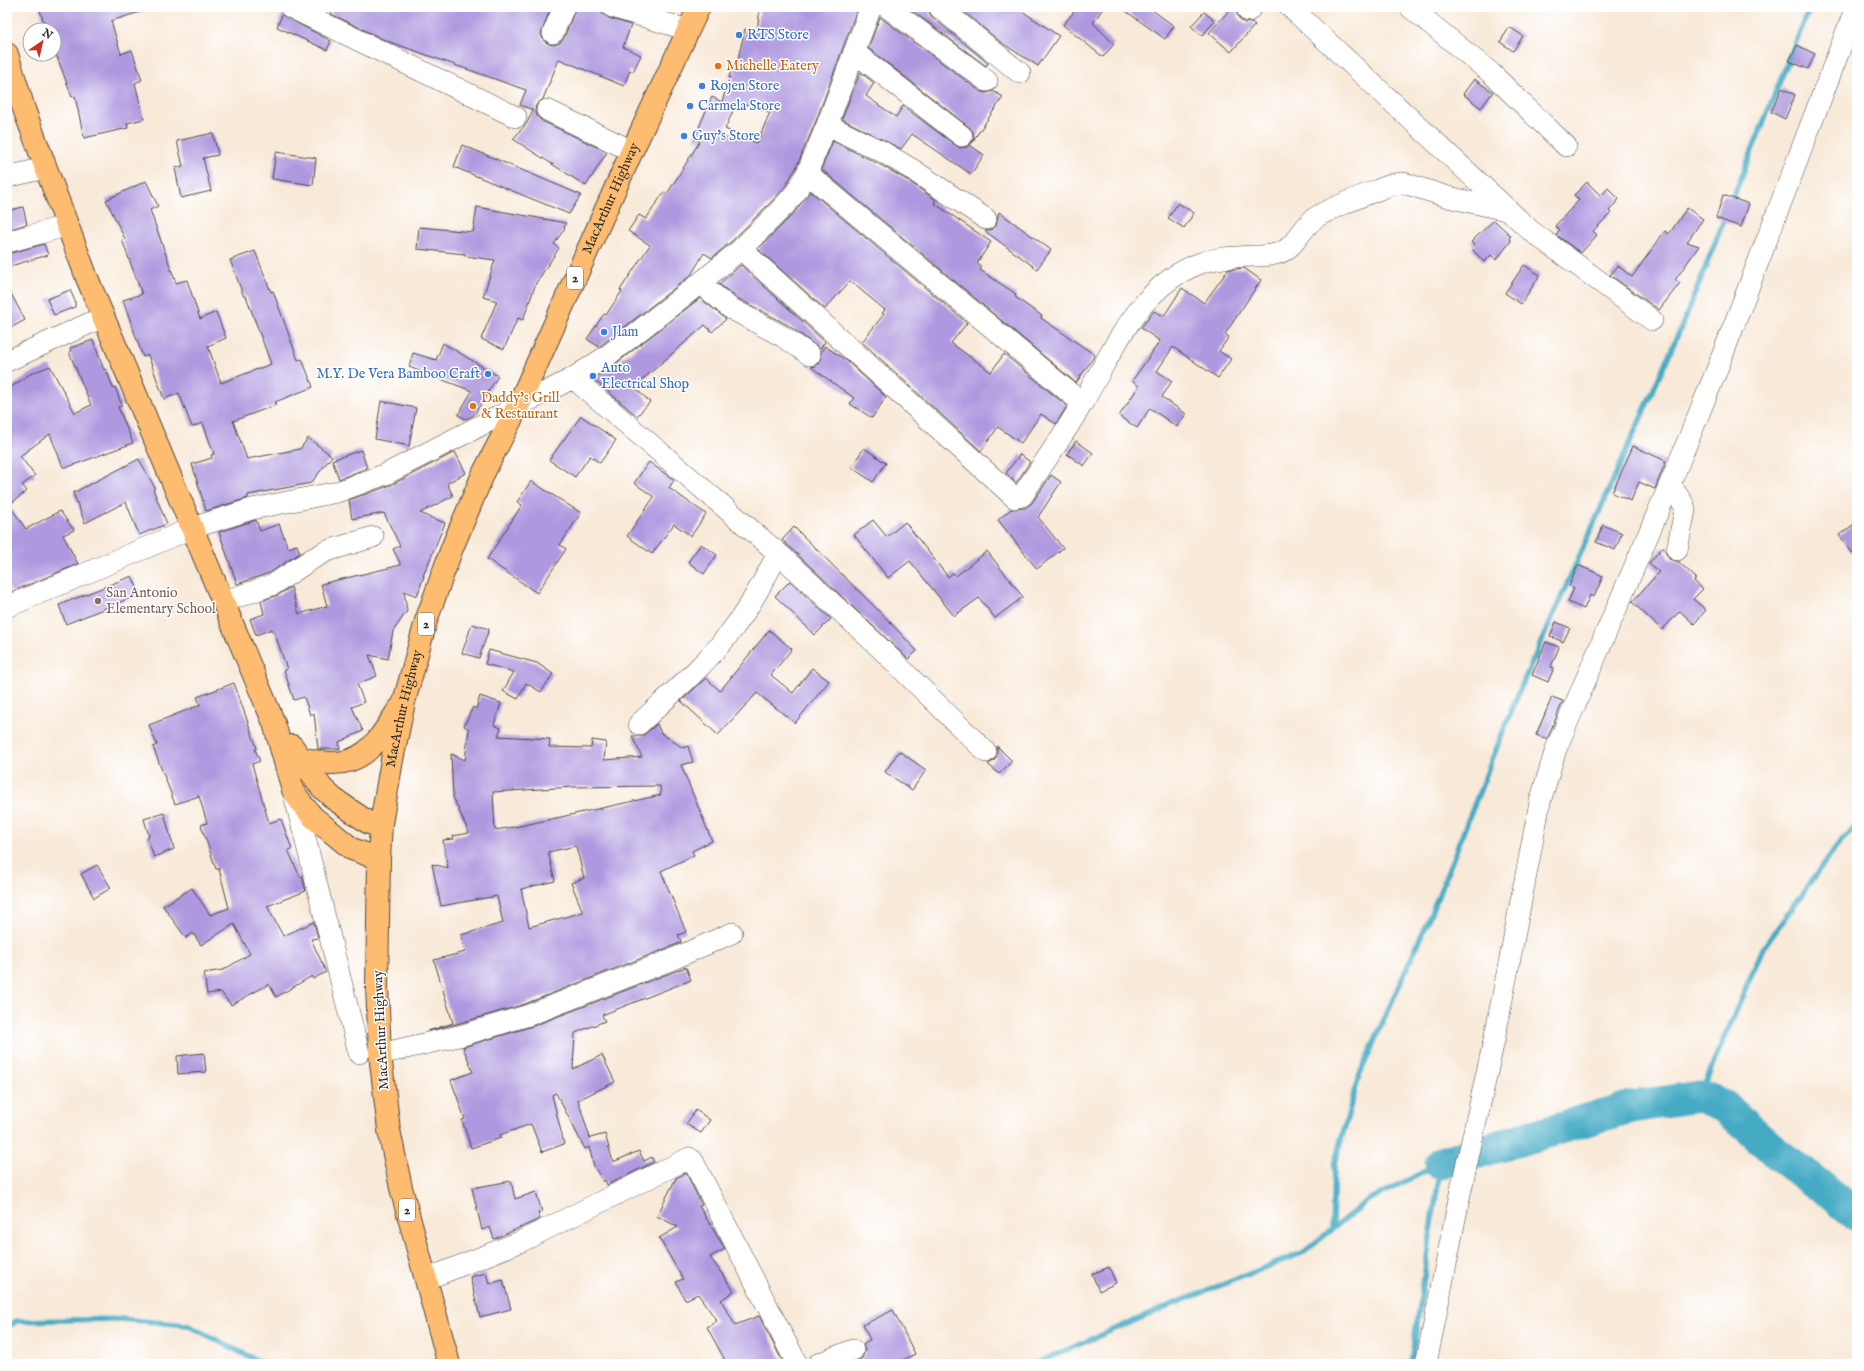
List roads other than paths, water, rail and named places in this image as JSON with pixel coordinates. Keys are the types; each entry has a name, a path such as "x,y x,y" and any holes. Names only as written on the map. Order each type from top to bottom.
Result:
{"main road":[{"name":"MacArthur Highway","path":"450,1364 401,1188 389,1130 370,1053 377,987 381,824 404,702 426,621 452,548 484,472 518,406 632,151 699,7"},
{"path":"7,54 66,226 274,723 293,790 313,817 334,835 352,849 379,859"},
{"path":"300,757 306,760 337,764 358,758 373,746 404,702"},
{"path":"274,723 322,788 334,799 369,823 381,824"}],"street":[{"path":"290,7 516,117"},
{"path":"553,33 564,7"},
{"path":"612,7 688,30"},
{"path":"10,602 192,528 252,509 336,492 386,474 461,437 573,378 607,356 741,249 785,206 796,192 807,173 827,125 871,7"},
{"path":"887,7 987,80"},
{"path":"939,7 1020,73"},
{"path":"1290,7 1506,210 1556,251 1652,320"},
{"path":"1410,7 1491,73 1566,146"},
{"path":"1426,1364 1460,1194 1495,1036 1540,802 1556,748 1670,484 1716,372 1856,7"},
{"path":"854,52 962,136"},
{"path":"547,110 632,151"},
{"path":"827,125 895,159 986,219"},
{"path":"7,177 45,168"},
{"path":"807,173 1082,403"},
{"path":"741,249 1015,498 1022,496 1082,403 1110,353 1142,306 1164,284 1183,271 1201,263 1224,257 1268,256 1279,253 1289,248 1317,216 1393,184 1404,182 1455,198 1506,210"},
{"path":"7,242 66,226"},
{"path":"700,283 730,308 782,336 810,355"},
{"path":"7,361 103,317"},
{"path":"573,378 778,553 867,636 986,752"},
{"path":"1670,484 1684,505 1685,510 1677,550"},
{"path":"223,602 274,584 327,551 373,537"},
{"path":"639,724 690,676 730,633 758,592 778,553"},
{"path":"293,790 370,1053 463,1035 528,1016 673,959 732,933"},
{"path":"426,1278 522,1241 691,1159 796,1364"},
{"path":"818,1364 854,1350"}],"waterway":[{"path":"1730,205 1810,7"},
{"path":"1332,1228 1334,1165 1359,1076 1435,904 1518,694 1684,321 1726,215"},
{"path":"1699,1097 1763,948 1841,840 1857,825"},
{"path":"1441,1163 1631,1107 1699,1097 1725,1107 1779,1155 1857,1214"},
{"path":"1034,1364 1171,1305 1304,1252 1367,1201 1441,1163"},
{"path":"1411,1364 1441,1163"},
{"path":"7,1328 16,1321 120,1319 187,1325 264,1364"}],"place":[{"name":"RTS Store","path":"739,35"},
{"name":"Michelle Eatery","path":"718,66"},
{"name":"Rojen Store","path":"702,86"},
{"name":"Carmela Store","path":"690,106"},
{"name":"Guy's Store","path":"684,136"},
{"name":"Jlam","path":"604,332"},
{"name":"M.Y. De Vera Bamboo Craft","path":"488,374"},
{"name":"Auto Electrical Shop","path":"593,376"},
{"name":"Daddy's Grill & Restaurant","path":"473,406"},
{"name":"San Antonio Elementary School","path":"98,601"}]}
